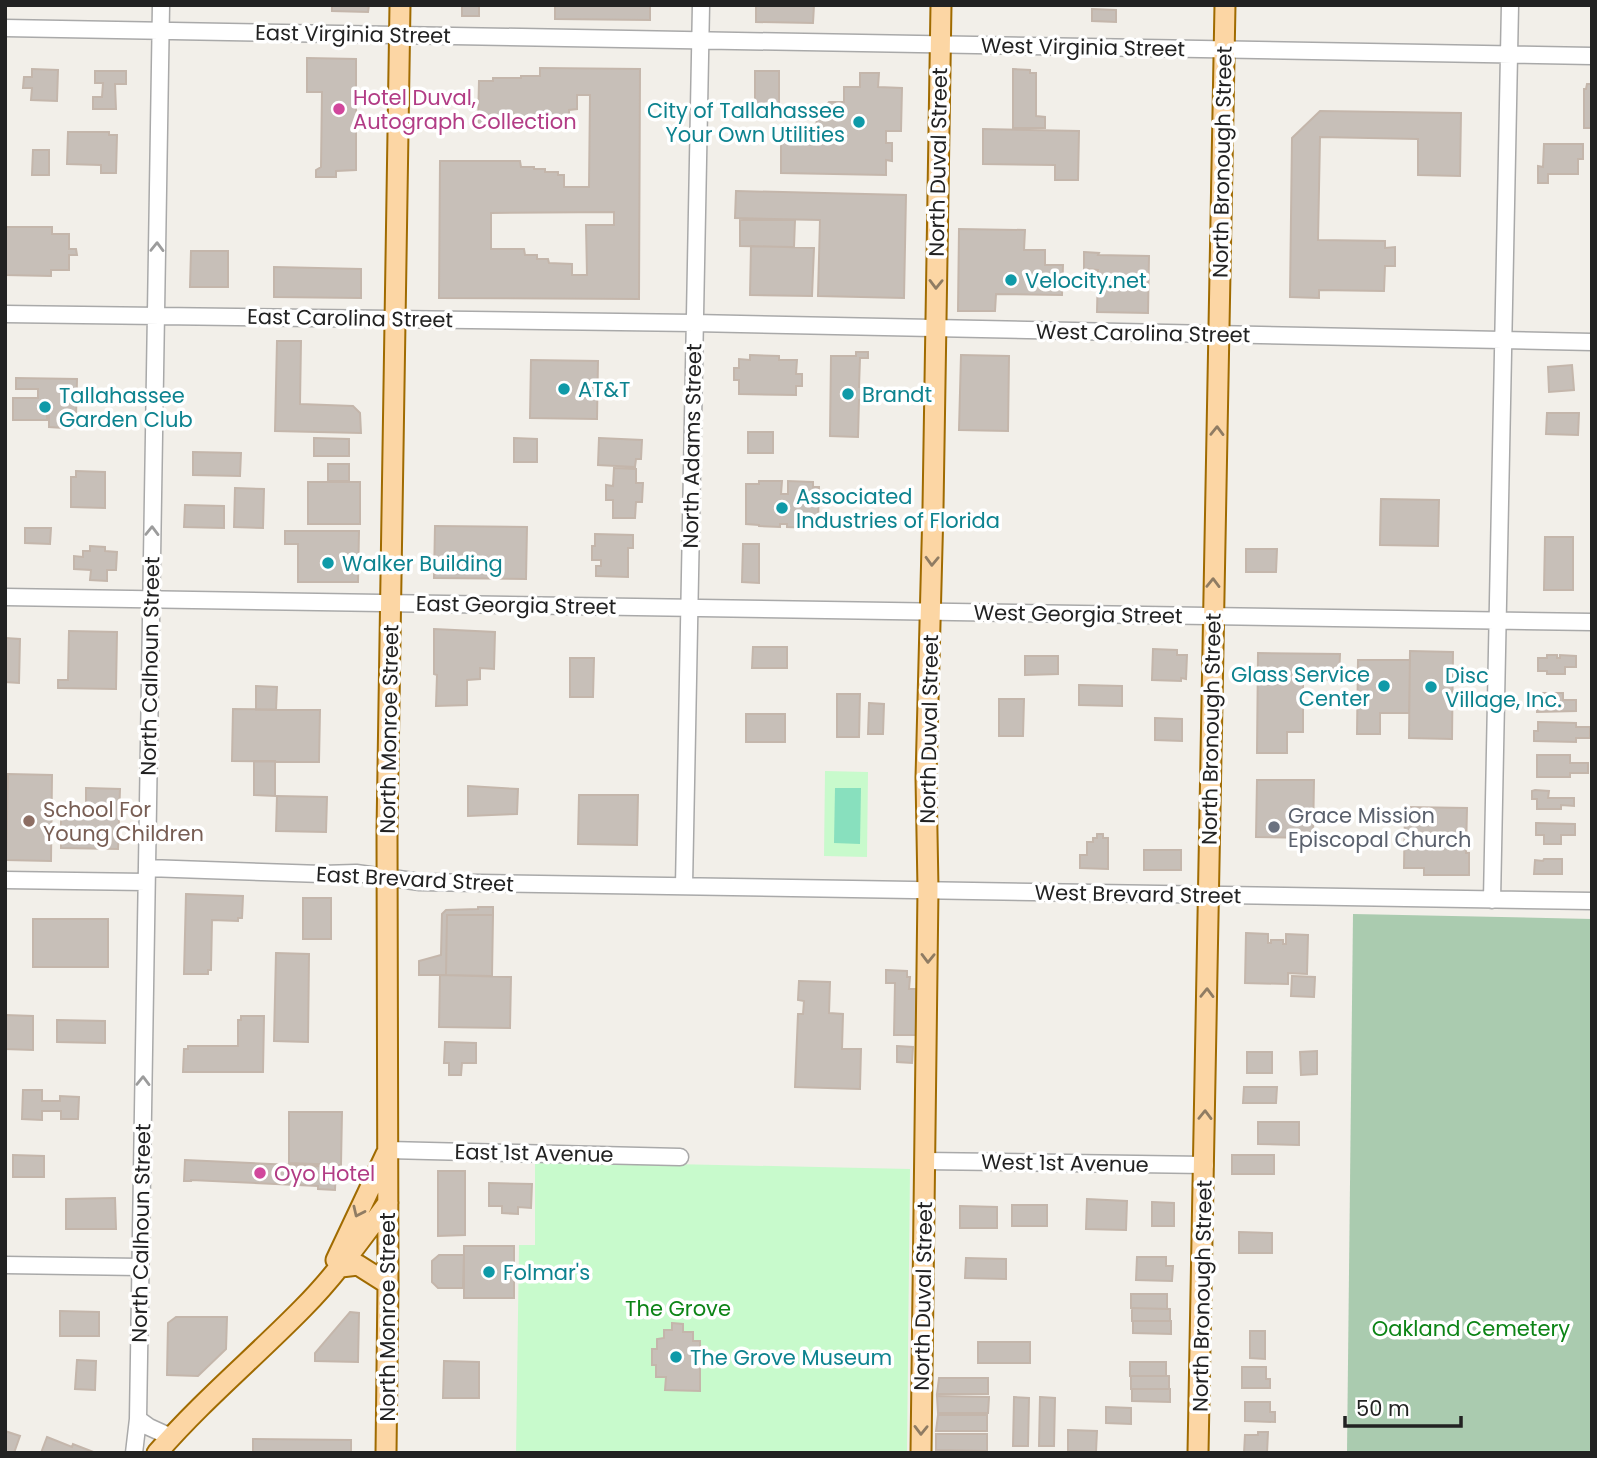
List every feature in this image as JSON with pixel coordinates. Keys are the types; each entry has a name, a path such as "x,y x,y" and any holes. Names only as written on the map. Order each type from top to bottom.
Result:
{"main road":[{"name":"North Monroe Street","path":"386,1453 387,879 400,5"},
{"name":"North Duval Street","path":"921,1453 929,889 926,778 941,5"},
{"name":"North Bronough Street","path":"1198,1453 1225,5"},
{"path":"327,1281 388,1150"},
{"path":"158,1453 181,1425 306,1306 341,1266 388,1203"},
{"path":"341,1266 358,1265 388,1284"}],"street":[{"name":"North Calhoun Street","path":"134,1453 138,1419 161,5"},
{"name":"North Adams Street","path":"684,886 701,5"},
{"path":"1492,900 1510,5"},
{"name":"East Virginia Street","path":"5,28 701,41"},
{"name":"West Virginia Street","path":"701,41 1592,56"},
{"name":"East Carolina Street","path":"5,314 694,323"},
{"name":"West Carolina Street","path":"694,323 1592,342"},
{"name":"East Georgia Street","path":"5,597 690,608"},
{"name":"West Georgia Street","path":"690,608 1592,622"},
{"name":"East Brevard Street","path":"5,880 147,875 356,873 420,883 684,886"},
{"name":"West Brevard Street","path":"684,886 1592,901"},
{"name":"East 1st Avenue","path":"388,1150 680,1157"},
{"name":"West 1st Avenue","path":"925,1161 1205,1165"},
{"path":"5,1265 140,1267"},
{"path":"138,1419 171,1437"}],"green space":[{"path":"825,771 868,772 867,857 824,856"},
{"path":"835,788 861,788 860,844 834,843"},
{"name":"Oakland Cemetery","path":"1353,914 1592,919 1592,1453 1347,1453"},
{"name":"The Grove","path":"535,1161 910,1169 907,1453 516,1453 519,1245 535,1245"}],"building":[{"path":"332,5 369,5 368,12 332,11"},
{"path":"462,5 479,5 479,16 462,16"},
{"path":"555,5 650,5 650,20 555,19"},
{"path":"756,5 814,5 813,23 756,22"},
{"path":"1092,9 1116,10 1116,22 1092,21"},
{"name":"Hotel Duval, Autograph Collection","path":"307,58 356,59 356,170 336,171 336,177 316,177 316,170 321,167 322,92 307,92"},
{"path":"540,68 640,69 639,299 439,298 440,161 520,161 521,167 545,169 545,172 564,175 564,187 589,187 590,95 577,95 577,109 569,110 569,118 519,118 519,122 493,122 493,126 478,126 479,81 540,76","holes":["614,212 614,225 586,225 587,275 572,275 572,264 549,263 548,259 537,259 537,255 525,255 524,249 491,249 491,213"]},
{"path":"32,69 58,70 57,101 31,100 32,88 23,88 24,77 32,77"},
{"path":"1013,69 1036,73 1036,116 1045,117 1045,128 1013,128"},
{"path":"95,71 126,71 126,84 115,84 116,109 93,109 93,97 102,97 103,83 95,83"},
{"path":"755,71 779,71 779,116 755,116"},
{"name":"City of Tallahassee Your Own Utilities","path":"860,73 879,73 878,87 902,88 901,131 886,131 886,143 892,143 892,161 886,160 886,175 781,173 781,130 816,131 817,114 829,102 844,102 844,87 860,87"},
{"path":"1587,84 1592,84 1592,128 1584,128 1584,89"},
{"path":"1320,111 1461,113 1460,176 1418,175 1418,139 1320,137 1318,240 1385,241 1385,248 1395,247 1395,266 1385,266 1384,291 1319,290 1319,298 1290,297 1292,138"},
{"path":"983,129 1079,131 1078,180 1055,180 1055,165 983,164"},
{"path":"68,132 109,132 109,135 117,135 116,173 101,173 101,165 67,164"},
{"path":"1544,144 1583,144 1583,159 1578,159 1578,174 1548,174 1548,183 1538,183 1538,166 1543,167"},
{"path":"33,150 49,150 49,175 32,175"},
{"path":"736,191 906,195 904,298 818,296 820,220 735,218"},
{"path":"740,220 795,220 794,247 740,246"},
{"path":"5,227 52,227 52,234 69,234 69,249 76,249 77,255 69,255 69,270 51,270 51,276 5,275"},
{"name":"Velocity.net","path":"959,229 1025,230 1024,250 1045,250 1045,265 1063,265 1062,295 996,294 995,311 958,311"},
{"path":"751,246 814,248 812,296 750,295"},
{"path":"191,251 228,251 228,287 190,287"},
{"path":"1084,252 1099,253 1098,255 1149,256 1148,313 1097,312 1098,270 1084,269"},
{"path":"274,267 361,269 361,298 274,297"},
{"path":"277,341 301,341 300,404 353,406 360,413 361,433 275,431"},
{"name":"Brandt","path":"856,352 868,352 868,358 860,358 859,387 864,387 864,400 859,400 858,437 830,436 831,356 856,356"},
{"path":"750,355 797,360 796,374 802,374 802,386 796,386 796,395 739,394 739,380 734,380 734,368 739,368 739,359 750,360"},
{"path":"961,355 1009,356 1008,431 959,430"},
{"name":"AT&T","path":"531,360 598,361 597,419 530,418"},
{"path":"1572,365 1574,390 1549,392 1548,367"},
{"name":"Tallahassee Garden Club","path":"16,378 77,379 76,417 63,417 63,428 49,427 49,416 47,420 13,420 13,398 38,398 38,389 16,389"},
{"path":"1547,413 1579,413 1578,435 1546,434"},
{"path":"748,432 773,432 773,453 748,453"},
{"path":"314,438 349,439 349,456 314,456"},
{"path":"514,438 537,439 537,462 514,462"},
{"path":"599,438 642,440 641,459 636,459 635,467 598,465"},
{"path":"193,452 241,453 240,476 193,475"},
{"path":"328,464 349,464 349,481 328,481"},
{"path":"614,468 636,469 636,483 643,483 642,502 636,502 635,518 613,518 613,500 606,500 606,485 613,486"},
{"path":"76,471 105,472 105,508 71,507 71,477 76,477"},
{"name":"Associated Industries of Florida","path":"759,481 782,481 781,494 788,494 788,481 813,482 813,487 819,487 818,523 812,522 812,528 787,527 787,524 780,524 780,527 746,524 746,484 759,484"},
{"path":"308,482 360,482 360,524 308,524"},
{"path":"235,488 264,489 263,528 234,527"},
{"path":"1381,499 1439,500 1438,546 1380,545"},
{"path":"185,505 224,506 224,528 184,527"},
{"path":"435,526 527,527 526,579 434,578"},
{"path":"25,528 51,528 50,544 25,543"},
{"name":"Walker Building","path":"285,531 359,531 358,582 298,582 298,544 285,544"},
{"path":"595,534 633,535 633,548 628,548 628,577 596,576 596,566 601,566 601,560 592,560"},
{"path":"1545,537 1573,537 1573,590 1544,590"},
{"path":"743,544 759,544 759,583 742,582"},
{"path":"90,546 105,547 105,551 117,552 116,570 107,570 107,581 90,580 91,570 74,569 74,556 83,557 83,551 90,551"},
{"path":"1246,549 1277,549 1276,572 1246,572"},
{"path":"434,629 495,632 494,669 480,668 480,679 467,680 467,705 436,706"},
{"path":"69,631 117,632 116,689 58,688 58,680 68,680"},
{"path":"5,638 20,639 19,683 5,682"},
{"path":"753,647 787,647 787,668 752,668"},
{"path":"1153,649 1177,650 1177,655 1187,655 1186,679 1152,680"},
{"name":"Disc Village, Inc.","path":"1410,651 1453,652 1452,739 1409,738"},
{"path":"1258,653 1340,654 1339,680 1303,679 1303,732 1287,732 1287,753 1257,753"},
{"path":"1547,655 1557,655 1557,658 1560,658 1560,655 1576,656 1576,667 1565,667 1565,674 1538,671 1538,658 1547,658"},
{"path":"1025,656 1058,656 1058,674 1025,675"},
{"path":"570,658 594,658 593,697 570,697"},
{"name":"Glass Service Center","path":"1358,660 1410,660 1409,713 1380,713 1380,734 1357,734"},
{"path":"1079,685 1122,686 1122,706 1079,705"},
{"path":"256,686 277,687 276,710 256,710"},
{"path":"1537,693 1563,693 1563,700 1576,700 1576,711 1537,712"},
{"path":"837,694 860,694 859,737 837,737"},
{"path":"999,699 1024,699 1023,736 999,736"},
{"path":"869,703 884,704 883,734 868,734"},
{"path":"233,709 320,710 319,762 232,761"},
{"path":"746,714 785,714 785,742 746,742"},
{"path":"1155,718 1182,719 1182,741 1155,740"},
{"path":"1538,722 1576,723 1576,727 1590,727 1590,738 1576,738 1576,742 1534,741"},
{"path":"1537,755 1570,755 1570,763 1588,763 1588,773 1570,773 1570,777 1537,777"},
{"path":"254,761 275,761 275,796 254,795"},
{"name":"School For Young Children","path":"8,774 52,775 51,861 6,860"},
{"path":"1257,780 1314,780 1313,838 1256,837"},
{"path":"468,786 518,789 517,814 468,816"},
{"path":"86,788 120,789 118,849 61,848 61,816 86,817"},
{"path":"1532,791 1549,791 1548,798 1574,798 1574,806 1537,809 1537,799 1532,799"},
{"path":"579,795 638,795 637,845 578,844"},
{"path":"277,796 327,797 326,832 276,831"},
{"path":"1405,807 1467,808 1466,853 1469,853 1469,875 1424,875 1424,868 1404,868"},
{"path":"1536,823 1575,824 1575,835 1561,835 1561,844 1544,844 1544,835 1536,835"},
{"path":"1097,834 1108,838 1108,869 1080,868 1080,855 1087,855 1087,842 1093,842"},
{"path":"1144,850 1181,850 1181,870 1144,870"},
{"path":"1562,859 1562,874 1534,874 1535,860"},
{"path":"186,894 243,896 242,918 238,918 238,921 212,920 211,970 208,970 208,974 184,974"},
{"path":"303,898 331,898 331,939 303,939"},
{"path":"493,907 493,915 447,915 446,975 419,975 419,961 441,955 442,914 446,910"},
{"path":"447,915 493,915 492,976 446,975"},
{"path":"33,919 108,919 108,967 33,967"},
{"path":"1246,933 1268,934 1268,943 1271,943 1271,940 1283,940 1283,944 1286,944 1286,934 1308,935 1307,974 1288,973 1288,984 1245,983"},
{"path":"276,953 309,954 308,1042 274,1041"},
{"path":"886,970 907,971 907,977 910,977 909,989 918,989 917,1035 894,1035 895,983 886,983"},
{"path":"440,975 511,977 510,1028 439,1027"},
{"path":"1292,976 1315,977 1314,997 1291,996"},
{"path":"799,981 830,982 829,1013 843,1014 842,1049 861,1049 860,1089 795,1087 798,1014 803,1014 804,1001 798,1000"},
{"path":"5,1015 33,1016 33,1050 5,1049"},
{"path":"241,1016 264,1016 263,1072 183,1072 184,1049 188,1049 188,1046 238,1046 238,1020 241,1020"},
{"path":"57,1020 105,1021 105,1043 57,1042"},
{"path":"445,1042 476,1043 476,1063 462,1063 461,1075 449,1075 449,1063 444,1063"},
{"path":"897,1046 913,1047 912,1063 897,1062"},
{"path":"1317,1051 1317,1074 1301,1075 1300,1052"},
{"path":"1247,1052 1272,1052 1272,1073 1247,1073"},
{"path":"1244,1087 1277,1087 1276,1103 1243,1103"},
{"path":"23,1090 42,1090 42,1101 60,1101 60,1096 79,1097 78,1119 61,1119 61,1111 42,1111 42,1120 22,1119"},
{"path":"289,1112 342,1112 341,1165 289,1163"},
{"path":"1258,1122 1299,1122 1299,1145 1258,1144"},
{"path":"13,1155 44,1156 44,1177 13,1177"},
{"path":"1232,1155 1274,1155 1274,1174 1232,1174"},
{"name":"Oyo Hotel","path":"185,1160 336,1167 335,1190 318,1189 318,1186 184,1181"},
{"path":"438,1171 465,1171 465,1235 438,1236"},
{"path":"489,1183 532,1184 531,1208 518,1207 518,1214 502,1213 502,1206 489,1206"},
{"path":"115,1198 116,1229 66,1229 66,1199"},
{"path":"1087,1199 1127,1201 1126,1230 1086,1229"},
{"path":"1152,1202 1174,1203 1174,1226 1152,1226"},
{"path":"1012,1205 1047,1205 1047,1226 1012,1226"},
{"path":"960,1206 997,1207 997,1228 960,1228"},
{"path":"1239,1232 1272,1233 1272,1253 1239,1253"},
{"name":"Folmar's","path":"464,1246 514,1246 514,1298 464,1298"},
{"path":"439,1255 464,1255 463,1288 438,1288 432,1282 432,1261"},
{"path":"1137,1257 1166,1257 1166,1266 1173,1266 1172,1281 1136,1280"},
{"path":"966,1258 1006,1259 1006,1279 965,1278"},
{"path":"1131,1294 1167,1294 1167,1309 1131,1308"},
{"path":"1132,1308 1170,1309 1170,1321 1132,1321"},
{"path":"60,1311 99,1312 99,1336 60,1336"},
{"path":"350,1312 359,1313 358,1362 315,1361 315,1353"},
{"path":"176,1317 227,1317 226,1349 198,1376 167,1375 168,1323"},
{"path":"1133,1321 1171,1321 1171,1334 1133,1333"},
{"name":"The Grove Museum","path":"672,1323 683,1324 683,1332 693,1332 693,1341 700,1341 700,1391 665,1390 666,1377 656,1377 656,1365 652,1365 652,1349 657,1349 657,1339 664,1338 664,1330 672,1330"},
{"path":"1250,1331 1265,1331 1265,1359 1250,1358"},
{"path":"978,1342 1030,1342 1030,1363 978,1363"},
{"path":"77,1360 96,1361 95,1390 75,1389"},
{"path":"444,1361 479,1362 479,1398 443,1398"},
{"path":"1130,1362 1166,1362 1166,1376 1130,1376"},
{"path":"1242,1367 1266,1367 1266,1379 1270,1379 1270,1388 1242,1388"},
{"path":"1131,1376 1169,1376 1169,1389 1131,1389"},
{"path":"939,1378 988,1378 988,1394 937,1394"},
{"path":"1132,1389 1170,1389 1170,1402 1132,1401"},
{"path":"937,1396 989,1397 988,1413 938,1413"},
{"path":"1014,1397 1029,1398 1028,1446 1013,1446"},
{"path":"1040,1397 1055,1398 1054,1446 1039,1446"},
{"path":"1245,1402 1270,1402 1270,1412 1275,1412 1275,1422 1245,1421"},
{"path":"1106,1407 1131,1408 1131,1424 1106,1423"},
{"path":"938,1415 987,1415 987,1431 936,1431"},
{"path":"1068,1430 1097,1431 1096,1452 1068,1451"},
{"path":"5,1431 20,1436 14,1453 5,1453"},
{"path":"1258,1432 1268,1432 1267,1453 1244,1453 1245,1435 1258,1435"},
{"path":"936,1434 987,1434 987,1451 936,1450"},
{"path":"47,1437 72,1447 73,1444 96,1453 41,1453"},
{"path":"253,1439 351,1440 351,1453 253,1453"}],"place":[{"name":"Hotel Duval, Autograph Collection","path":"339,109"},
{"name":"City of Tallahassee Your Own Utilities","path":"859,122"},
{"name":"Velocity.net","path":"1011,280"},
{"name":"AT&T","path":"564,389"},
{"name":"Brandt","path":"848,394"},
{"name":"Tallahassee Garden Club","path":"45,407"},
{"name":"Associated Industries of Florida","path":"782,508"},
{"name":"Walker Building","path":"328,563"},
{"name":"Glass Service Center","path":"1384,686"},
{"name":"Disc Village, Inc.","path":"1431,687"},
{"name":"School For Young Children","path":"29,821"},
{"name":"Grace Mission Episcopal Church","path":"1274,827"},
{"name":"Oyo Hotel","path":"260,1173"},
{"name":"Folmar's","path":"489,1272"},
{"name":"The Grove Museum","path":"676,1357"}]}
